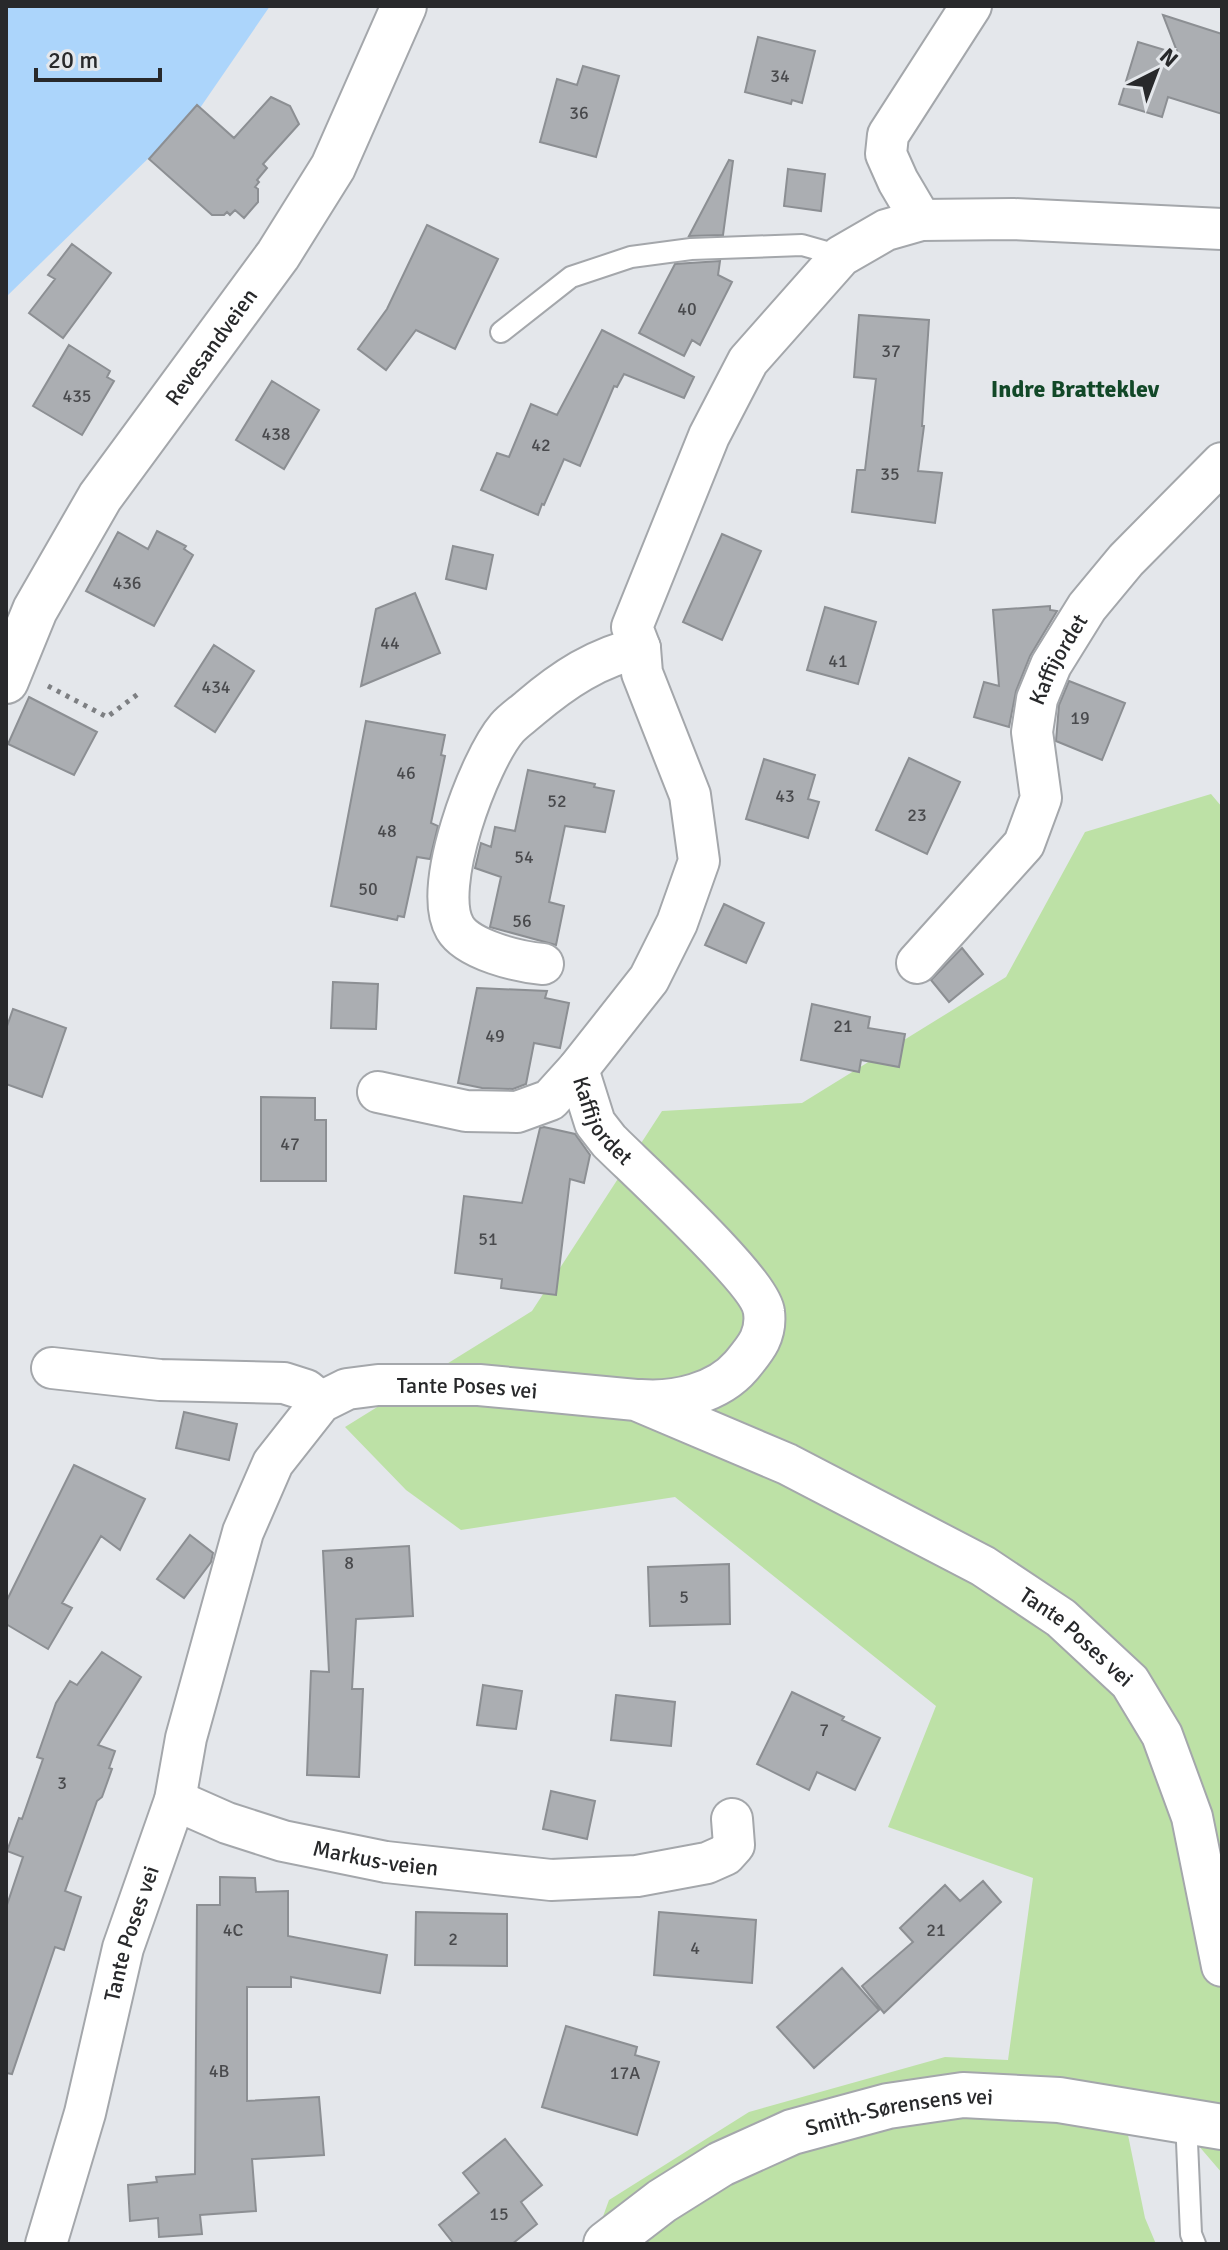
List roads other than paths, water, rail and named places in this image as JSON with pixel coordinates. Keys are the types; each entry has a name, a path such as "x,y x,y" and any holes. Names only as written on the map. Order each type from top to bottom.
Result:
{"main road":[{"name":"Revesandveien","path":"9,674 35,610 100,497 278,255 333,167 404,6"},
{"name":"Smith-Sørensens vei","path":"606,2244 662,2201 721,2164 792,2132 888,2106 963,2095 1059,2100 1204,2123"}],"street":[{"path":"921,220 886,154 888,135 971,6"},
{"name":"Kaffijordet","path":"636,1400 689,1397 731,1378 762,1341 764,1310 739,1271 609,1141 595,1123 578,1069 649,979 677,923 699,861 690,795 642,673 640,648 632,627 709,436 748,361 841,256 886,230 921,220 1013,219 1222,229"},
{"name":"Kaffijordet","path":"917,963 1024,844 1041,798 1032,732 1037,699 1051,665 1087,607 1126,560 1222,463"},
{"path":"543,964 516,961 466,939 455,928 449,909 450,876 465,810 493,749 508,727 572,676 616,653 640,648"},
{"path":"378,1092 466,1111 517,1112 550,1100 578,1069"},
{"path":"52,1368 160,1380 284,1383 306,1390 321,1402"},
{"name":"Tante Poses vei","path":"46,2244 85,2113 123,1948 175,1800 186,1738 243,1532 273,1463 321,1402 347,1389 378,1385 479,1385 636,1400 787,1464 983,1566 1061,1618 1130,1682 1162,1735 1192,1817 1222,1966"},
{"name":"Markus-veien","path":"175,1800 227,1823 283,1841 386,1862 551,1880 637,1876 707,1863 725,1855 734,1845 732,1819"}],"lane":[{"path":"501,332 571,277 631,257 691,249 802,245 841,256"},
{"path":"1195,2244 1191,2234 1204,2123"}],"water":[{"path":"6,6 270,6 200,108 6,297"}],"district":[{"name":"Indre Bratteklev","path":"1075,389"}]}
